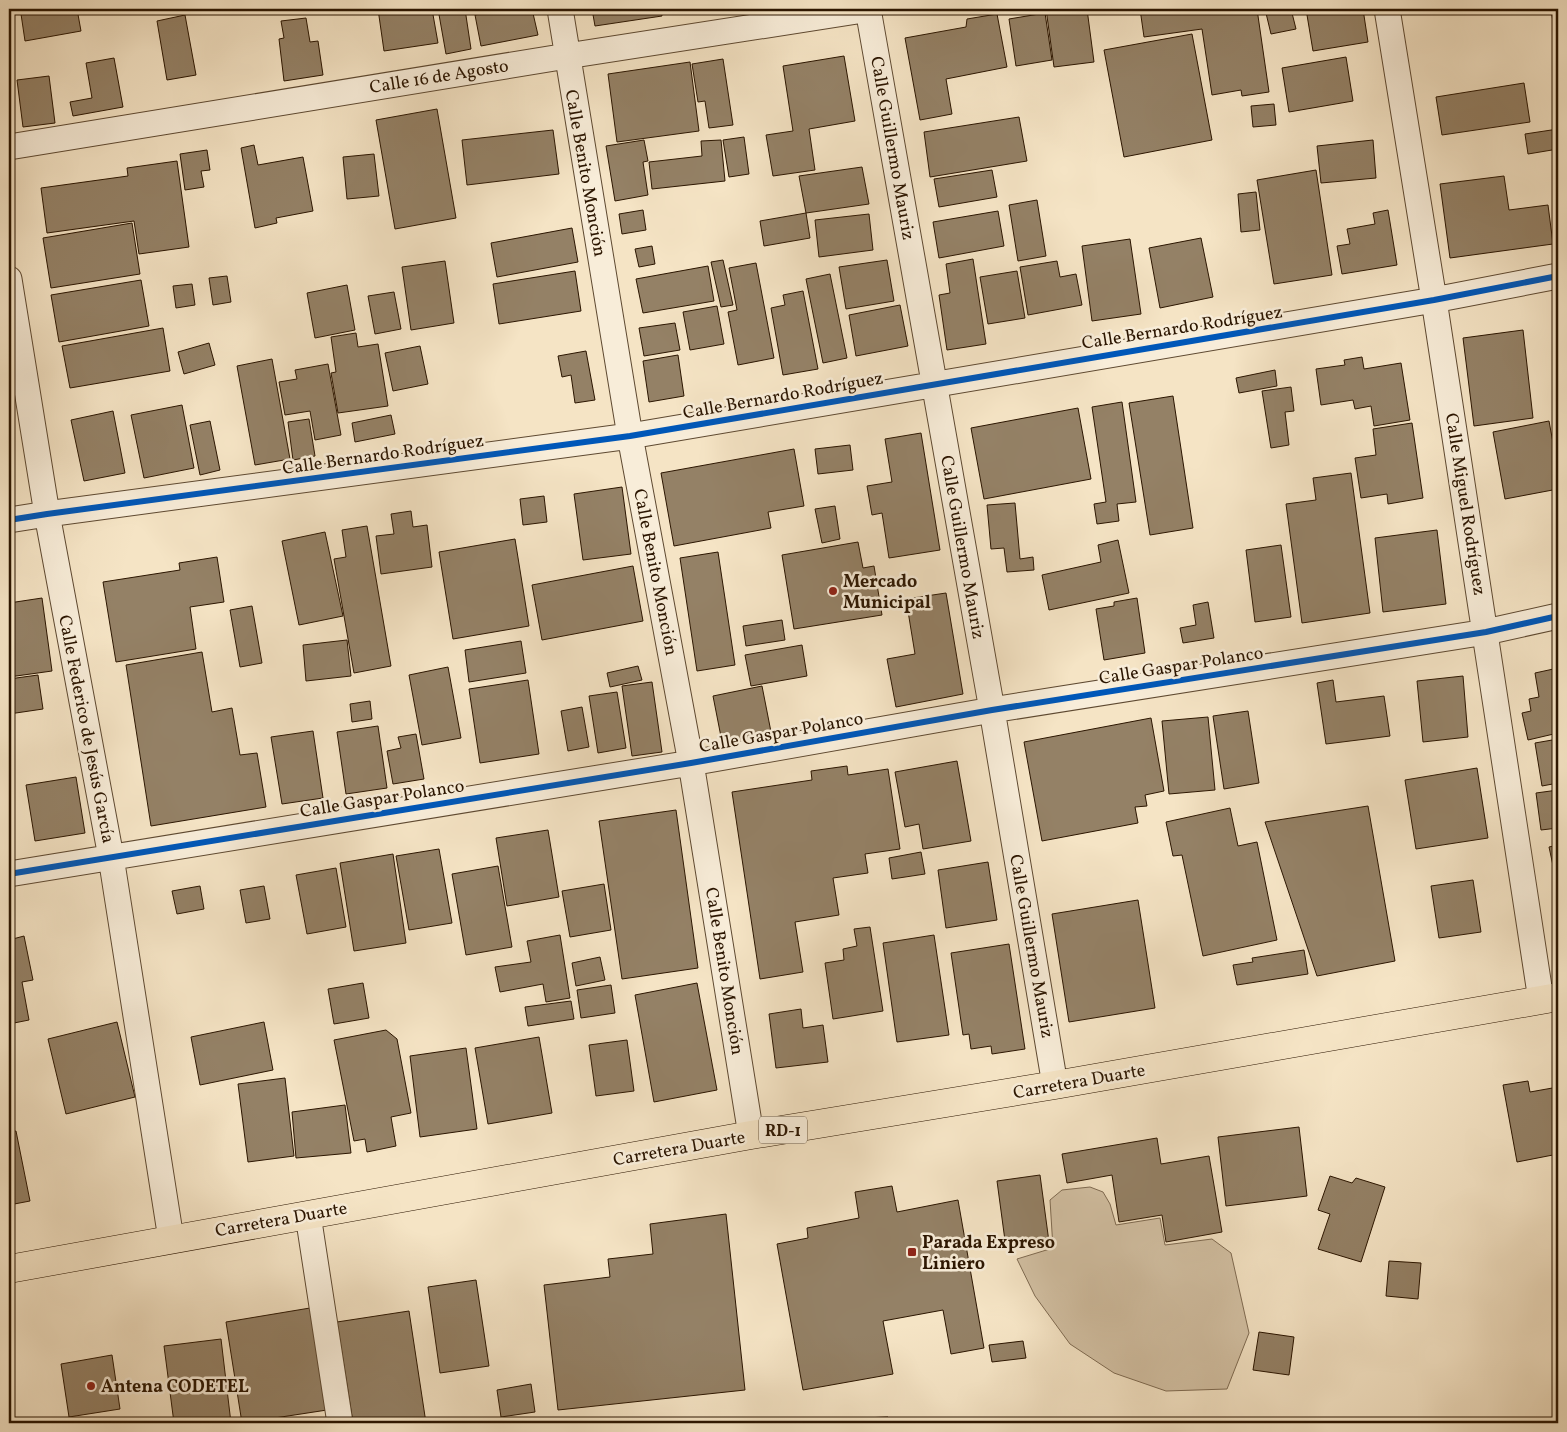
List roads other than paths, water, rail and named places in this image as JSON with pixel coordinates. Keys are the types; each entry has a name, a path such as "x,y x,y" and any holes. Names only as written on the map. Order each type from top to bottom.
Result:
{"main road":[{"name":"Carretera Duarte","path":"9,1269 751,1135 1055,1085 1549,999"}],"street":[{"name":"Calle Benito Monción","path":"560,9 566,56 630,436 692,763 751,1135"},
{"name":"Calle 16 de Agosto","path":"9,147 566,56 869,9"},
{"name":"Calle Guillermo Mauriz","path":"869,9 992,710 1055,1085"},
{"name":"Calle Miguel Rodríguez","path":"1387,9 1486,632 1549,999"},
{"name":"Calle Bernardo Rodríguez","path":"9,520 630,436 1434,300 1558,276"},
{"name":"Calle Federico de Jesús García","path":"9,279 47,514 111,857 171,1239"},
{"name":"Calle Gaspar Polanco","path":"9,874 692,763 992,710 1486,632 1558,616"},
{"path":"308,1215 340,1423"}],"place":[{"name":"Mercado Municipal","path":"833,591"},
{"name":"Parada Expreso Liniero","path":"912,1252"},
{"name":"Antena CODETEL","path":"91,1386"}]}
